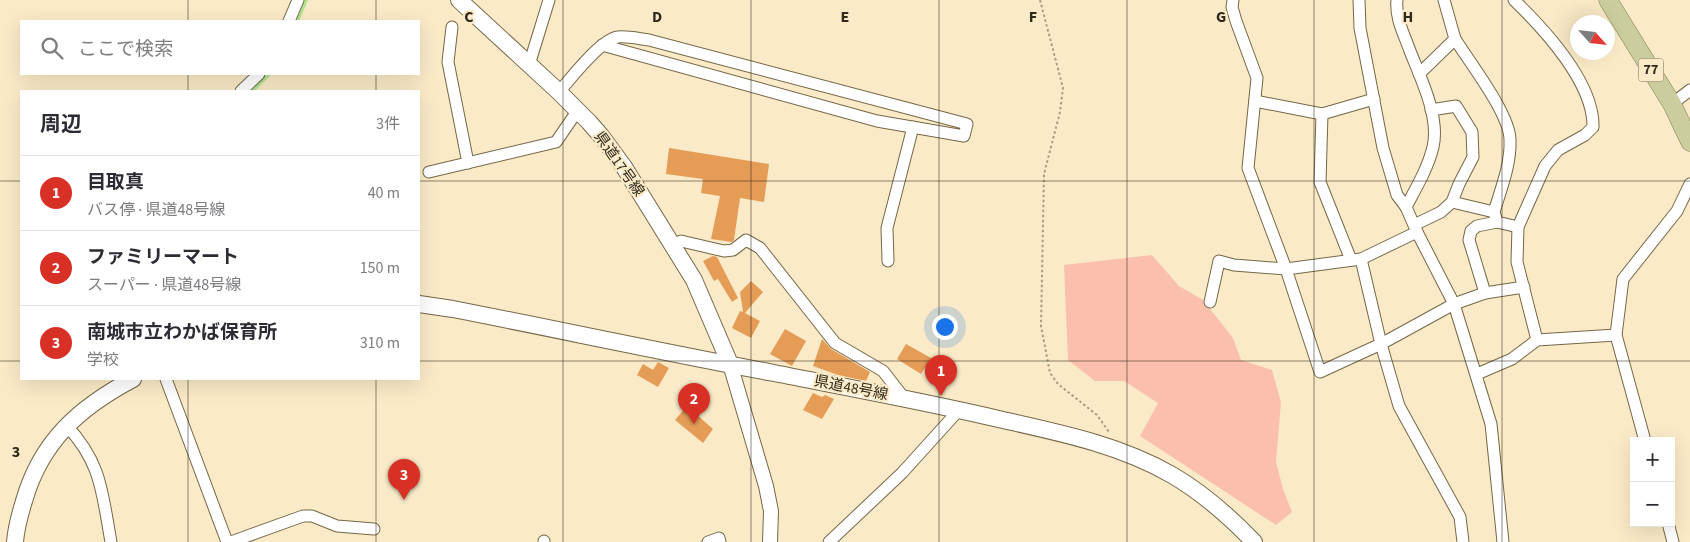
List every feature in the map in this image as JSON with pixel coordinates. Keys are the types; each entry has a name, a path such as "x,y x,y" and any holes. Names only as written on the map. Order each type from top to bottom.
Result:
{"main road":[{"name":"県道17号線","path":"459,0 578,110 602,137 624,167 694,280 730,364"},
{"name":"77","path":"1608,0 1672,104 1690,142"},
{"name":"県道48号線","path":"420,304 453,309 904,398 1072,435 1118,450 1162,470 1193,488 1216,506 1254,542"},
{"path":"16,542 19,516 31,478 45,453 66,425 86,407 108,392 131,380"}],"street":[{"path":"289,20 298,0"},
{"path":"529,65 549,0"},
{"path":"1233,0 1232,7 1236,21 1257,78 1248,168 1286,269 1320,372 1381,344 1454,304 1485,293 1524,287"},
{"path":"1359,0 1360,28 1383,148 1397,195 1406,207 1454,304 1492,424 1503,542"},
{"path":"1397,0 1396,13 1434,116 1433,146 1424,174 1406,207"},
{"path":"1444,0 1455,39 1505,116 1510,139 1506,174 1495,217 1471,231 1469,240 1485,293"},
{"path":"1514,0 1538,23 1566,59 1585,94 1593,119 1593,127 1585,135 1558,150 1545,166 1518,227 1517,262 1538,340"},
{"path":"452,27 448,62 468,162"},
{"path":"559,92 602,45 617,37 649,40 968,124 964,136 877,121 602,45"},
{"path":"1419,74 1455,39"},
{"path":"242,90 258,75"},
{"path":"1672,104 1690,90"},
{"path":"1255,101 1322,114 1374,99"},
{"path":"1210,302 1219,261 1234,265 1286,269 1356,260 1441,212 1452,202 1473,157 1472,132 1456,106 1432,110"},
{"path":"429,172 556,142 578,110"},
{"path":"1322,114 1320,182 1356,260 1399,406 1460,517 1463,542"},
{"path":"888,261 886,228 912,127"},
{"path":"1644,437 1616,335 1623,279 1677,211 1690,184"},
{"path":"1452,202 1518,227"},
{"path":"672,246 681,241 724,251 733,250 746,240 753,243 760,248 835,343 882,371 904,398"},
{"path":"1477,374 1512,359 1538,340 1616,335"},
{"path":"730,364 766,486 770,511 770,542"},
{"path":"166,380 227,542"},
{"path":"829,542 902,473 959,410"},
{"path":"66,425 87,450 96,470 111,542"},
{"path":"231,542 303,516 312,516 337,526 374,529"},
{"path":"1669,527 1673,542"},
{"path":"708,542 719,538 720,542"}],"path":[{"path":"1040,0 1062,88 1060,112 1044,174 1041,326 1050,373 1058,384 1097,414 1118,450"}],"shaded area":[{"path":"1152,255 1179,286 1203,300 1233,338 1241,360 1272,370 1281,402 1276,462 1283,489 1292,512 1276,525 1140,436 1158,403 1124,381 1095,381 1068,360 1064,265"}],"building":[{"path":"669,148 769,164 764,202 740,198 734,240 732,242 711,239 720,196 701,193 703,179 666,174"},
{"path":"713,256 717,257 738,298 732,302 718,279 714,281 703,261"},
{"path":"751,281 763,292 745,313 760,321 751,338 732,328 740,311 743,312 740,292"},
{"path":"785,329 806,341 792,366 770,354"},
{"path":"822,339 831,349 870,372 866,381 838,375 813,366"},
{"path":"906,344 931,358 921,374 897,359"},
{"path":"658,362 669,368 658,387 637,375 643,364 653,370"},
{"path":"813,393 834,399 822,419 803,410"},
{"path":"687,406 713,429 703,443 675,420"}],"waterway":[{"path":"297,20 306,0"},
{"path":"253,90 268,75"}],"place":[{"name":"目取真","path":"941,396"},
{"name":"ファミリーマート","path":"694,424"},
{"name":"南城市立わかば保育所","path":"404,500"}]}
